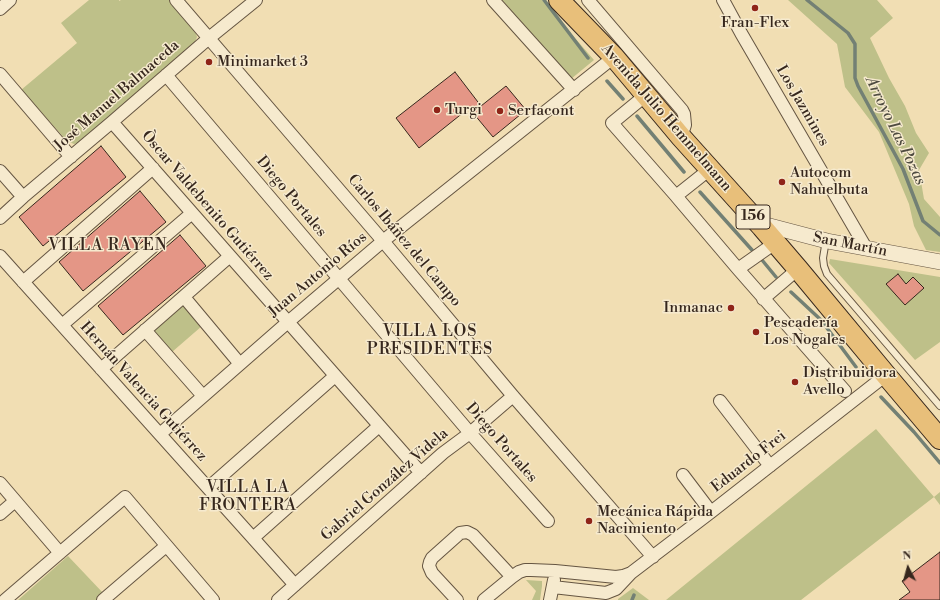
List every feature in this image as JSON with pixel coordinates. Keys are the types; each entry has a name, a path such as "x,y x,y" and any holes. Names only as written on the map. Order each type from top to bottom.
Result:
{"highway":[{"name":"Avenida Julio Hemmelmann","path":"559,0 614,57 681,137 762,227 940,439"}],"street":[{"path":"0,9 10,0"},
{"name":"Carlos Ibáñez del Campo","path":"176,0 383,240 513,396 652,557"},
{"name":"José Manuel Balmaceda","path":"0,218 208,38 256,0"},
{"path":"493,0 574,90"},
{"path":"588,0 682,110 685,125 681,137"},
{"name":"Los Jazmines","path":"723,0 866,248"},
{"name":"Juan Antonio Ríos","path":"160,434 383,240 614,57"},
{"name":"Diego Portales","path":"166,75 470,432 548,521"},
{"path":"3,78 71,157"},
{"path":"646,95 612,123 763,299 845,391"},
{"name":"Òscar Valdebenito Gutiérrez","path":"112,122 421,473"},
{"path":"24,282 153,168"},
{"path":"676,196 710,169"},
{"path":"0,171 23,197"},
{"path":"62,325 192,212"},
{"name":"San Martín","path":"762,227 766,225 826,241 940,262"},
{"path":"738,269 775,243"},
{"name":"Hernán Valencia Gutiérrez","path":"0,256 295,585"},
{"path":"101,369 230,256"},
{"path":"763,299 798,269"},
{"path":"184,297 240,364"},
{"path":"146,330 203,396"},
{"name":"Eduardo Frei","path":"605,596 616,589 631,573 886,375"},
{"path":"208,488 335,376"},
{"name":"Gabriel González Videla","path":"278,600 444,453 513,396"},
{"path":"720,401 770,466"},
{"path":"253,538 379,426"},
{"path":"683,475 711,512"},
{"path":"0,483 60,553"},
{"path":"5,600 124,497 211,599"},
{"path":"0,514 15,501"},
{"path":"457,600 432,572 429,566 432,558 460,533 467,532 473,534 512,577"},
{"path":"103,600 166,546"},
{"path":"484,600 512,577 525,570 555,571 616,577 631,573"},
{"path":"550,600 555,571"},
{"path":"553,587 605,596"}],"lane":[{"path":"826,241 823,258 827,274 940,406"}],"green space":[{"path":"89,0 170,0 195,30 197,37 195,42 79,143 74,144 67,141 21,90 77,43 61,23"},
{"path":"502,0 542,0 594,60 571,79"},
{"path":"788,0 877,0 893,18 870,38 889,78 905,106 916,133 929,153 919,170 924,199 940,217 940,252 926,250 914,226 909,204 879,132 845,87 837,44"},
{"path":"830,259 940,277 940,342 915,360 829,263"},
{"path":"183,304 202,326 172,352 153,330"},
{"path":"876,429 934,497 801,600 666,600"},
{"path":"940,492 940,505 934,497"},
{"path":"68,556 104,594 96,600 18,600"},
{"path":"526,580 542,581 540,600 532,600 536,591"},
{"path":"633,588 649,600 618,600"}],"building":[{"name":"Turgi","path":"455,72 481,106 506,86 526,110 493,137 469,108 419,148 396,118"},
{"path":"101,146 126,177 43,246 19,217"},
{"path":"140,191 166,222 83,291 59,262"},
{"path":"180,235 206,266 123,335 98,306"},
{"path":"898,274 906,284 913,277 924,288 905,305 886,284"},
{"path":"940,552 940,600 899,600 910,592 902,581"}],"waterway":[{"path":"544,0 588,58"},
{"name":"Arroyo Las Pozas","path":"807,0 848,33 855,44 855,78 858,86 903,169 923,221 940,235"},
{"path":"607,81 623,99"},
{"path":"637,116 684,172"},
{"path":"700,192 752,250"},
{"path":"762,260 776,277"},
{"path":"791,292 821,320 856,367"},
{"path":"881,397 914,432 940,463"},
{"path":"632,600 634,595"}],"place":[{"name":"Fran-Flex","path":"755,8"},
{"name":"Minimarket 3","path":"209,62"},
{"name":"Turgi","path":"437,110"},
{"name":"Serfacont","path":"500,111"},
{"name":"Autocom Nahuelbuta","path":"782,182"},
{"name":"Inmanac","path":"731,308"},
{"name":"Pescadería Los Nogales","path":"756,332"},
{"name":"Distribuidora Avello","path":"795,382"},
{"name":"Mecánica Rápida Nacimiento","path":"589,521"}],"district":[{"name":"VILLA RAYEN","path":"108,246"},
{"name":"VILLA LOS PRESIDENTES","path":"430,341"},
{"name":"VILLA LA FRONTERA","path":"248,497"}]}
